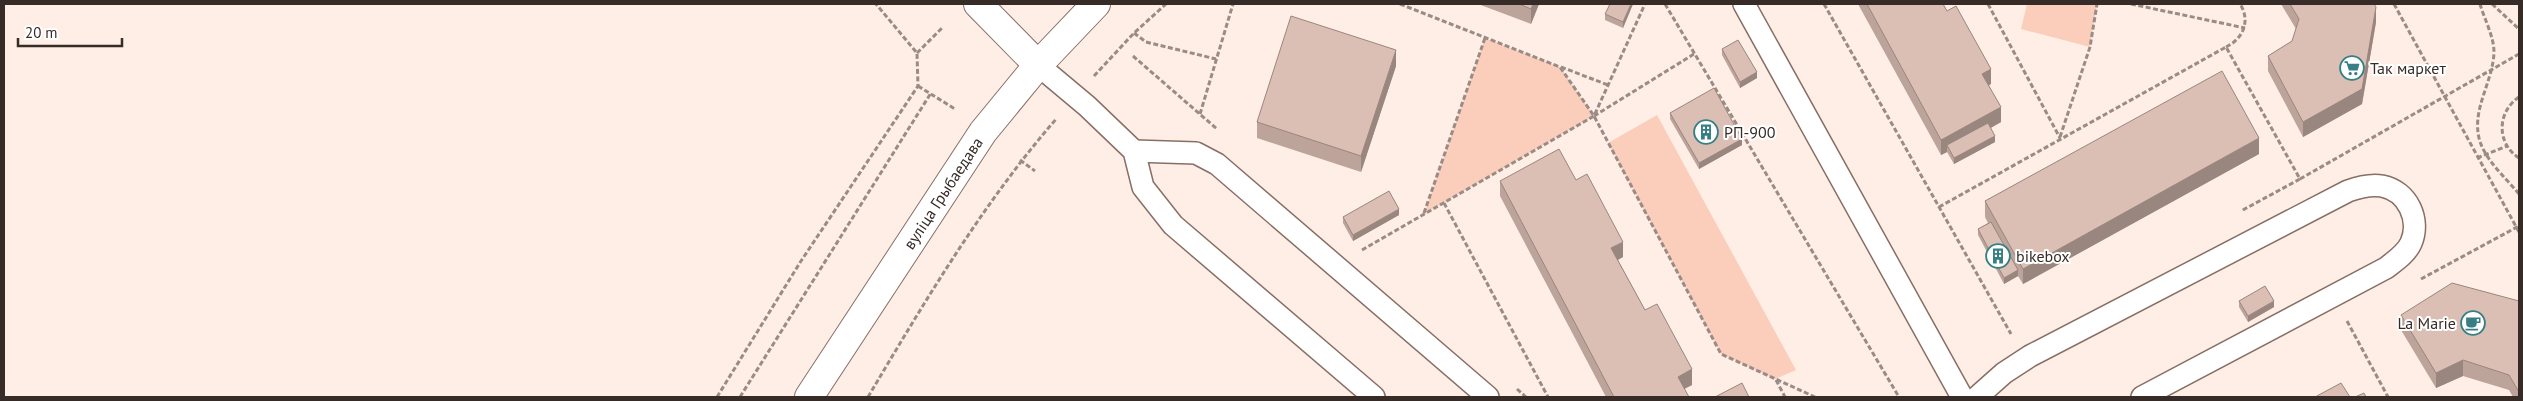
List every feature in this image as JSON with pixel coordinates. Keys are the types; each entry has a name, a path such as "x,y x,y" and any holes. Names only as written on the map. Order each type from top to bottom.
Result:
{"street":[{"path":"978,4 1038,65"},
{"name":"вуліца Грыбаедава","path":"808,397 983,132 1038,65 1096,4"}],"lane":[{"path":"1744,4 1962,397"},
{"path":"1038,65 1076,97 1134,151 1143,187 1173,225 1374,397"},
{"path":"1134,151 1196,153 1217,164 1488,397"},
{"path":"1977,397 2004,373 2030,356 2348,191 2364,186 2383,186 2400,194 2411,210 2415,228 2410,245 2399,258 2386,268 2142,397"}],"path":[{"path":"717,397 801,261 918,86 917,52 876,4"},
{"path":"868,397 920,308 1020,160 1134,33 1166,4"},
{"path":"1200,114 1233,4"},
{"path":"1400,4 1608,85"},
{"path":"1594,116 1645,4"},
{"path":"1665,4 1898,397"},
{"path":"1824,4 2012,336 2021,332"},
{"path":"1988,4 2060,138"},
{"path":"2060,138 2090,47 2097,4"},
{"path":"2131,4 2245,28"},
{"path":"1939,206 2234,43 2245,28 2244,10 2240,4"},
{"path":"2394,4 2518,227 2519,232"},
{"path":"2480,4 2494,50 2492,70 2486,93 2477,112 2479,138 2486,155 2519,194"},
{"path":"2492,4 2519,29"},
{"path":"917,52 942,28"},
{"path":"1134,33 1146,42 1216,59"},
{"path":"1424,214 1485,38"},
{"path":"2226,47 2300,179"},
{"path":"1357,252 1594,116 1694,54"},
{"path":"2239,212 2519,54"},
{"path":"1560,67 1594,116 1721,354 1815,397"},
{"path":"918,86 954,109"},
{"path":"740,397 931,93"},
{"path":"2519,97 2511,102 2504,115 2501,129 2506,146 2519,158"},
{"path":"2478,158 2506,146"},
{"path":"1020,160 1035,171"},
{"path":"1444,203 1548,397"},
{"path":"2414,283 2518,227"},
{"path":"2337,324 2355,315"},
{"path":"2346,320 2388,397"},
{"path":"1775,379 1784,397"}],"shaded area":[{"path":"2027,4 2097,4 2090,47 2021,29"},
{"path":"1485,38 1560,67 1594,116 1424,214"},
{"path":"1657,115 1796,370 1775,379 1721,354 1608,143"}],"building":[{"path":"1519,4 1533,4 1531,9"},
{"path":"1610,4 1631,4 1623,22 1605,14"},
{"path":"1867,4 1943,4 1947,11 1956,6 1991,69 1982,74 2001,107 1941,140"},
{"path":"2290,4 2374,4 2376,7 2362,89 2303,122 2268,56 2292,41 2299,19"},
{"path":"1291,16 1396,50 1361,156 1257,122"},
{"path":"1738,40 1757,72 1740,82 1722,49"},
{"path":"2222,71 2259,138 2023,269 1985,201"},
{"name":"РП-900","path":"1714,88 1742,139 1699,163 1670,113"},
{"path":"1988,123 1995,136 1954,158 1947,145"},
{"path":"1559,149 1576,180 1587,174 1623,242 1611,248 1645,310 1657,304 1692,369 1678,377 1689,397 1614,397 1500,181"},
{"path":"1389,191 1399,209 1353,235 1343,217"},
{"name":"bikebox","path":"1991,222 2018,270 2004,278 1978,229"},
{"path":"2452,283 2519,301 2519,392 2509,375 2463,360 2436,373 2401,315"},
{"path":"2265,286 2274,301 2248,316 2239,301"},
{"path":"1742,383 1749,397 1715,397"},
{"path":"2341,383 2350,397 2315,397"},
{"path":"2364,393 2366,397 2355,397"}],"place":[{"name":"Так маркет","path":"2352,68"},
{"name":"РП-900","path":"1706,132"},
{"name":"bikebox","path":"1998,256"},
{"name":"La Marie","path":"2473,323"}]}
